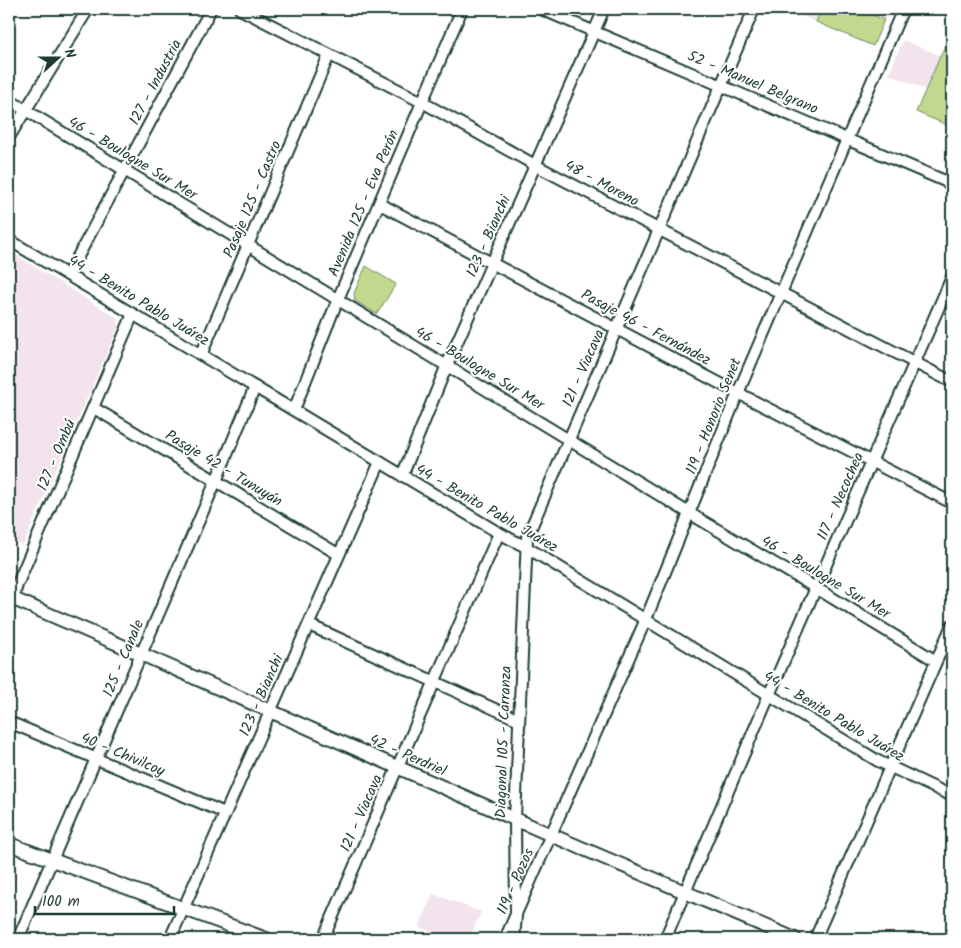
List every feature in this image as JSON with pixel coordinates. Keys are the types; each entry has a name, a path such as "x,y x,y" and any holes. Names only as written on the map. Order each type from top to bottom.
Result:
{"street":[{"path":"9,137 88,9"},
{"name":"127 - Industria","path":"68,276 211,9"},
{"name":"48 - Moreno","path":"240,9 422,102 535,165 952,382"},
{"name":"Avenida 125 - Eva Perón","path":"294,410 338,299 462,9"},
{"name":"52 - Manuel Belgrano","path":"541,9 952,184"},
{"name":"123 - Bianchi","path":"402,476 447,365 604,9"},
{"name":"121 - Viacava","path":"526,547 527,537 568,439 754,9"},
{"name":"119 - Honorio Senet","path":"551,836 646,619 738,393 903,9"},
{"name":"Pasaje 125 - Castro","path":"202,355 329,55"},
{"name":"46 - Boulogne Sur Mer","path":"9,100 936,661"},
{"name":"Pasaje 46 - Fernández","path":"380,204 738,393 952,503"},
{"name":"44 - Benito Pablo Juárez","path":"9,240 402,476 526,547 889,768 952,796"},
{"name":"117 - Necochea","path":"665,939 769,695 952,277"},
{"name":"127 - Ombú","path":"10,602 133,314"},
{"name":"125 - Canale","path":"18,939 216,482 255,387"},
{"name":"Pasaje 42 - Tunuyán","path":"94,408 338,554"},
{"name":"123 - Bianchi","path":"170,939 380,462"},
{"name":"121 - Viacava","path":"323,939 499,533"},
{"name":"Diagonal 105 - Carranza","path":"514,939 516,916 515,819 526,547"},
{"name":"42 - Perdriel","path":"10,602 141,654 551,836 795,939"},
{"path":"309,625 519,720"},
{"path":"815,939 952,625"},
{"name":"40 - Chivilcoy","path":"9,722 225,813"},
{"name":"119 - Pozos","path":"505,939 551,836"},
{"path":"9,844 266,939"}],"shaded area":[{"path":"806,9 889,9 873,46 802,16"},
{"path":"903,40 941,56 926,90 889,74"},
{"path":"9,251 117,318 119,325 23,545 9,539"},
{"path":"433,894 481,912 469,939 451,939 419,927"}],"green space":[{"path":"821,9 859,9 884,20 873,46 816,22"},
{"path":"952,29 952,127 916,112"},
{"path":"366,266 396,284 377,314 355,301 354,293"}]}
